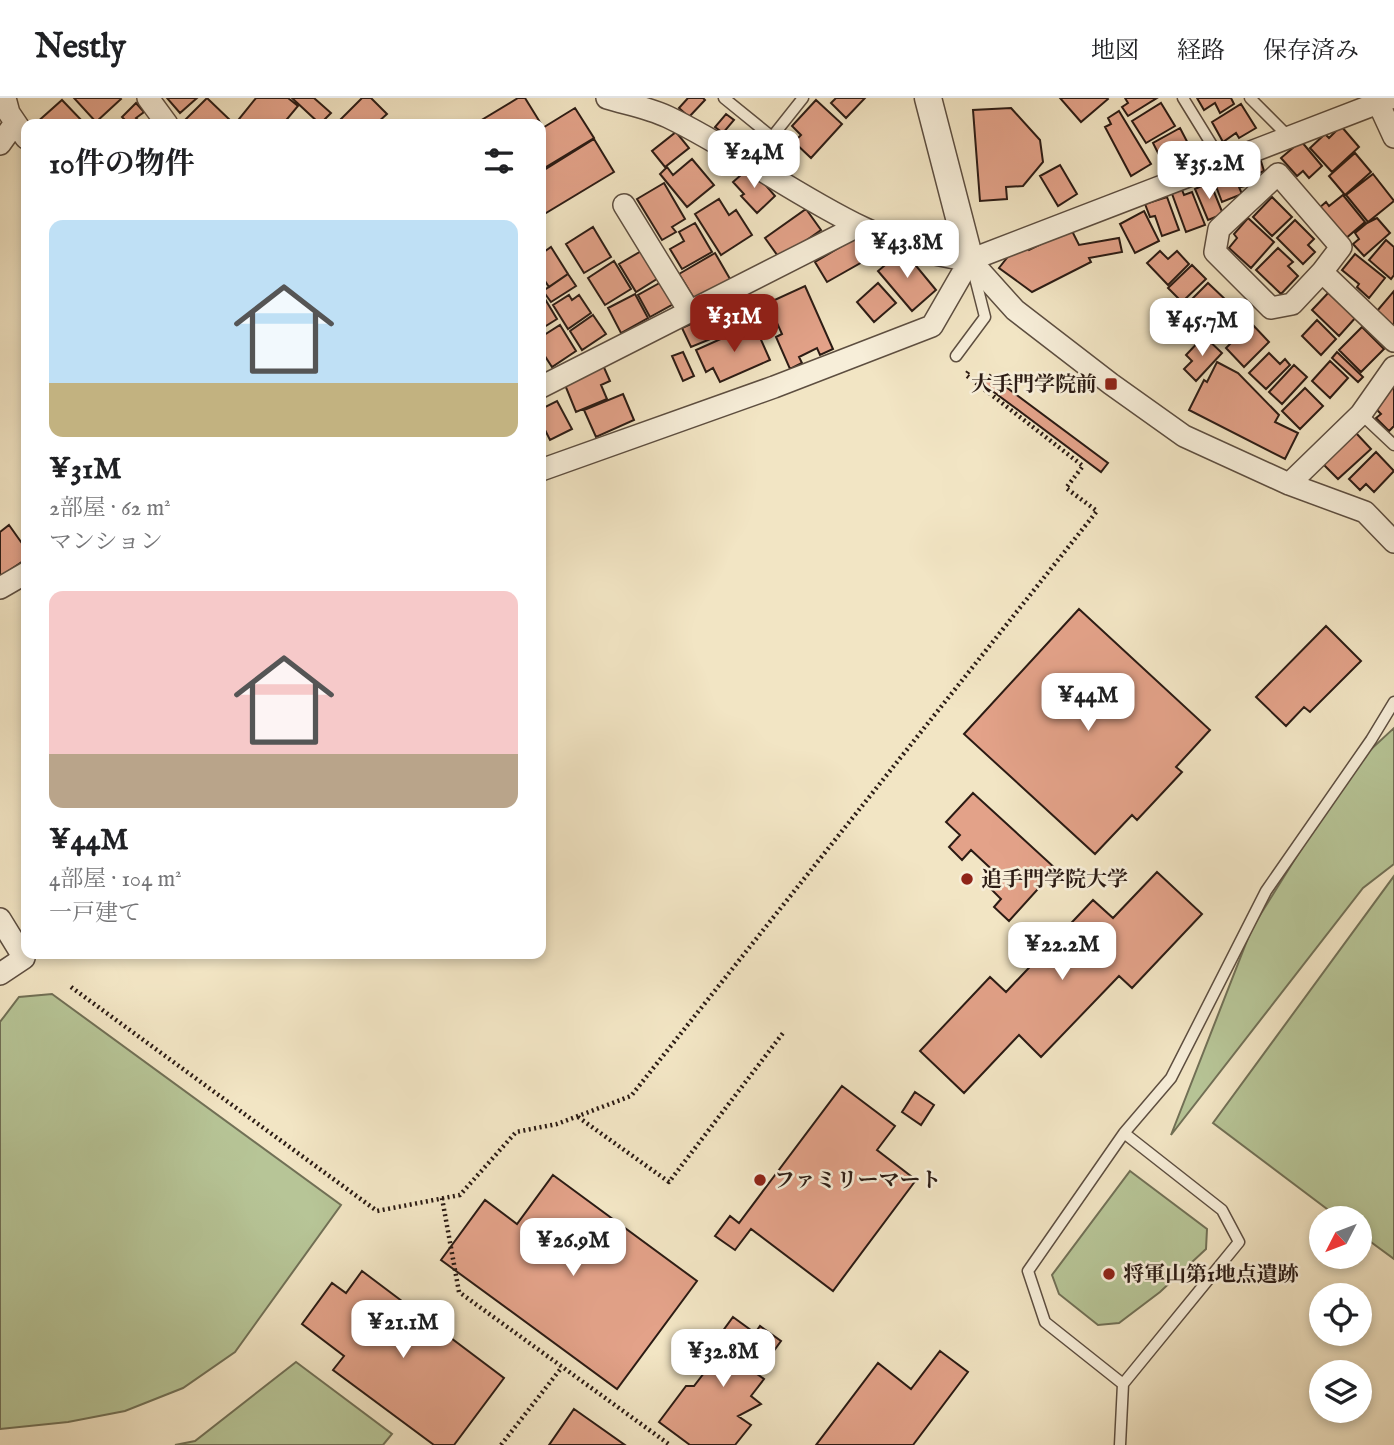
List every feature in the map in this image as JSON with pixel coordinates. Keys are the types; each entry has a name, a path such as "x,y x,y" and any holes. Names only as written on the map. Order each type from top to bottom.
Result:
{"street":[{"path":"0,144 21,131 9,113 5,98"},
{"path":"148,98 163,119"},
{"path":"607,98 667,116 858,226 941,257 970,260 1381,100 1394,137"},
{"path":"928,98 970,260 1015,310 1184,436 1289,484 1365,512 1394,542"},
{"path":"1275,169 1341,247 1322,272 1292,304 1271,308 1215,252 1219,229 1275,169"},
{"path":"624,205 689,311"},
{"path":"546,382 858,226"},
{"path":"546,468 774,387 932,326 970,260"},
{"path":"1322,272 1394,341"},
{"path":"1289,484 1360,414 1394,367"},
{"path":"0,588 21,576"},
{"path":"0,919 21,953"},
{"path":"0,974 22,959"}],"lane":[{"path":"724,98 772,137"},
{"path":"776,180 772,137 803,98"},
{"path":"1183,98 1223,163"},
{"path":"1250,98 1289,137"},
{"path":"956,356 985,317 970,260"},
{"path":"1360,414 1394,445"},
{"path":"1123,1384 1045,1322 1028,1272 1124,1133 1171,1078 1266,891 1371,740 1394,702"},
{"path":"1120,1445 1123,1384 1239,1242 1222,1210 1124,1133"}],"path":[{"path":"71,987 377,1211 460,1195 516,1132 557,1124 631,1096 1097,512 1066,488 1083,466 965,375 974,364"},
{"path":"577,1116 669,1182 783,1033"},
{"path":"442,1198 459,1292 670,1445"},
{"path":"501,1445 562,1367"}],"green space":[{"path":"1394,728 1394,864 1363,888 1171,1135 1252,928 1353,766"},
{"path":"1394,876 1394,1259 1372,1243 1372,1206 1323,1206 1213,1123"},
{"path":"52,994 341,1205 235,1352 183,1388 125,1411 68,1422 0,1429 0,1022 19,997"},
{"path":"1130,1171 1207,1229 1206,1249 1160,1292 1119,1323 1098,1325 1059,1294 1052,1275"},
{"path":"296,1362 392,1434 383,1445 175,1445 195,1441"}],"building":[{"path":"74,98 121,99 99,119 93,119"},
{"path":"167,98 197,98 180,113"},
{"path":"207,98 229,119 186,119"},
{"path":"256,98 288,98 298,106 287,119 239,119"},
{"path":"292,98 314,98 331,113 325,119 315,119"},
{"path":"362,98 371,98 387,114 382,119 341,119"},
{"path":"518,98 525,98 538,119 483,119"},
{"path":"688,98 705,100 689,117 679,108"},
{"path":"836,98 865,98 846,118 831,103"},
{"path":"1060,98 1107,98 1108,99 1081,122"},
{"path":"1125,98 1157,98 1128,116 1122,107 1128,103"},
{"path":"1197,98 1231,98 1234,104 1220,113 1215,103 1204,110"},
{"path":"62,100 80,119 41,119"},
{"path":"816,100 842,124 811,158 794,142 801,135 792,126"},
{"path":"136,103 144,112 137,119 122,117"},
{"path":"1161,103 1175,126 1146,143 1132,121"},
{"path":"1241,104 1256,128 1239,138 1236,133 1223,142 1212,122"},
{"path":"575,108 594,138 546,167 546,126"},
{"path":"1011,108 1040,140 1043,162 1023,186 1006,187 1007,199 980,201 973,110"},
{"path":"1119,111 1151,164 1131,176 1105,127 1111,124 1108,118"},
{"path":"726,114 734,120 723,133 715,127"},
{"path":"1341,126 1359,147 1332,172 1310,148 1325,134 1329,138"},
{"path":"1180,128 1193,153 1165,167 1153,143"},
{"path":"676,132 689,148 665,167 652,151"},
{"path":"594,139 614,172 546,213 546,169"},
{"path":"1301,141 1322,166 1309,178 1303,171 1297,176 1281,158"},
{"path":"1355,153 1371,172 1345,195 1329,176"},
{"path":"1260,158 1264,171 1257,174 1258,178 1251,179 1253,184 1241,187 1234,167"},
{"path":"692,159 714,185 687,207 660,174 667,167 673,175"},
{"path":"1060,165 1077,194 1058,206 1040,176"},
{"path":"1230,166 1242,194 1222,202 1211,173"},
{"path":"750,167 775,196 757,213 741,196 744,194 733,182"},
{"path":"1373,174 1394,201 1368,222 1346,195"},
{"path":"1210,182 1223,214 1208,220 1195,189"},
{"path":"664,183 685,219 672,227 676,232 662,240 637,199"},
{"path":"1181,187 1184,195 1192,192 1205,225 1186,232 1171,191"},
{"path":"1343,195 1365,222 1345,239 1319,208 1326,202 1329,206"},
{"path":"1167,197 1179,230 1162,236 1155,216 1150,217 1145,204"},
{"path":"1272,197 1292,217 1272,236 1253,217"},
{"path":"719,199 729,215 736,210 752,235 721,255 695,214"},
{"path":"806,209 821,230 780,259 765,238"},
{"path":"1144,211 1159,241 1135,253 1120,224"},
{"path":"1248,218 1274,242 1251,268 1229,248 1237,238 1234,234"},
{"path":"1377,218 1390,233 1364,256 1353,244 1359,239 1355,233"},
{"path":"1295,220 1314,239 1308,245 1315,252 1303,264 1277,238"},
{"path":"695,223 712,252 682,269 670,249 684,241 679,232"},
{"path":"593,227 611,257 584,273 566,244"},
{"path":"1071,229 1079,245 1119,238 1122,252 1089,258 1091,262 1032,292 999,268 1010,254 1026,246 1029,250"},
{"path":"867,231 876,247 871,257 827,282 815,262"},
{"path":"1386,240 1394,247 1394,275 1391,279 1369,260"},
{"path":"551,247 568,274 549,287 546,282 546,250"},
{"path":"1278,248 1293,262 1288,266 1298,276 1281,294 1256,270"},
{"path":"643,250 660,277 636,292 619,264"},
{"path":"903,250 936,290 912,311 878,271"},
{"path":"1160,251 1168,259 1177,251 1189,264 1168,285 1147,263"},
{"path":"715,253 730,279 695,300 679,274"},
{"path":"1355,254 1385,278 1369,298 1357,287 1359,284 1342,270"},
{"path":"614,261 631,289 605,305 588,278"},
{"path":"1192,265 1206,279 1182,302 1168,288"},
{"path":"568,274 576,286 551,302 546,295 546,289"},
{"path":"665,280 677,302 650,317 638,295"},
{"path":"878,283 896,303 874,322 857,302"},
{"path":"1208,283 1228,302 1206,323 1187,304"},
{"path":"805,286 833,349 820,355 817,348 799,357 802,363 790,369 776,337 782,334 768,303"},
{"path":"1330,291 1357,316 1339,336 1312,310"},
{"path":"1394,291 1394,327 1377,311"},
{"path":"635,294 648,318 621,333 608,308"},
{"path":"569,295 572,300 579,295 591,313 568,329 553,305"},
{"path":"546,301 557,319 546,326"},
{"path":"1233,303 1249,319 1226,341 1210,324"},
{"path":"593,315 606,334 582,350 570,331"},
{"path":"704,318 713,338 691,347 682,328"},
{"path":"1317,320 1336,339 1321,355 1302,336"},
{"path":"1251,323 1269,342 1244,367 1226,348"},
{"path":"754,324 770,360 720,382 713,368 706,372 696,350"},
{"path":"560,325 576,351 552,367 546,358 546,334"},
{"path":"1362,327 1384,349 1361,372 1339,350"},
{"path":"1204,336 1222,353 1196,381 1184,369 1192,361 1186,355"},
{"path":"683,352 694,376 683,381 672,356"},
{"path":"1337,352 1363,377 1358,382 1332,358"},
{"path":"1269,353 1280,364 1285,359 1290,365 1266,389 1249,373"},
{"path":"1330,361 1348,378 1330,398 1312,381"},
{"path":"1217,362 1238,373 1279,415 1275,422 1298,433 1285,459 1189,410 1204,380 1207,382"},
{"path":"602,363 610,381 601,385 607,399 576,412 563,380"},
{"path":"1294,365 1307,377 1282,404 1269,392"},
{"path":"990,375 1108,463 1101,472 983,384"},
{"path":"1394,385 1394,426 1389,431 1376,418 1381,414 1373,406"},
{"path":"1305,388 1323,406 1300,429 1282,411"},
{"path":"623,394 634,420 596,437 584,410"},
{"path":"557,401 572,429 550,440 546,432 546,406"},
{"path":"1356,433 1371,449 1338,479 1323,464"},
{"path":"1376,452 1394,471 1374,492 1366,484 1360,490 1349,479"},
{"path":"9,525 21,542 21,562 0,577 0,532"},
{"path":"1079,609 1210,730 1176,767 1182,772 1137,820 1132,815 1095,854 964,734"},
{"path":"1326,626 1361,661 1310,712 1304,707 1286,726 1256,697"},
{"path":"973,793 1056,869 1009,921 994,907 1001,899 991,889 1001,878 971,850 962,860 949,847 960,835 946,822"},
{"path":"1157,872 1202,914 1132,988 1119,976 1041,1057 1019,1035 964,1093 920,1051 990,977 1006,992 1093,900 1113,918"},
{"path":"842,1086 895,1126 877,1150 916,1180 833,1291 751,1229 735,1250 715,1236 730,1216 739,1223"},
{"path":"915,1092 934,1105 921,1125 902,1112"},
{"path":"553,1175 697,1281 617,1389 441,1260 485,1200 517,1224"},
{"path":"362,1271 504,1378 454,1445 434,1445 333,1370 344,1356 302,1324 332,1283 346,1293"},
{"path":"733,1317 755,1333 760,1326 781,1341 757,1374 764,1379 751,1396 761,1404 738,1416 751,1425 735,1445 690,1445 659,1422 686,1386 694,1386 714,1360 706,1354"},
{"path":"940,1351 968,1372 913,1445 816,1445 878,1363 911,1389"},
{"path":"574,1409 625,1445 549,1445"}],"place":[{"name":"大手門学院前","path":"1111,384"},
{"name":"追手門学院大学","path":"967,879"},
{"name":"ファミリーマート","path":"760,1180"},
{"name":"将軍山第1地点遺跡","path":"1109,1274"}]}
